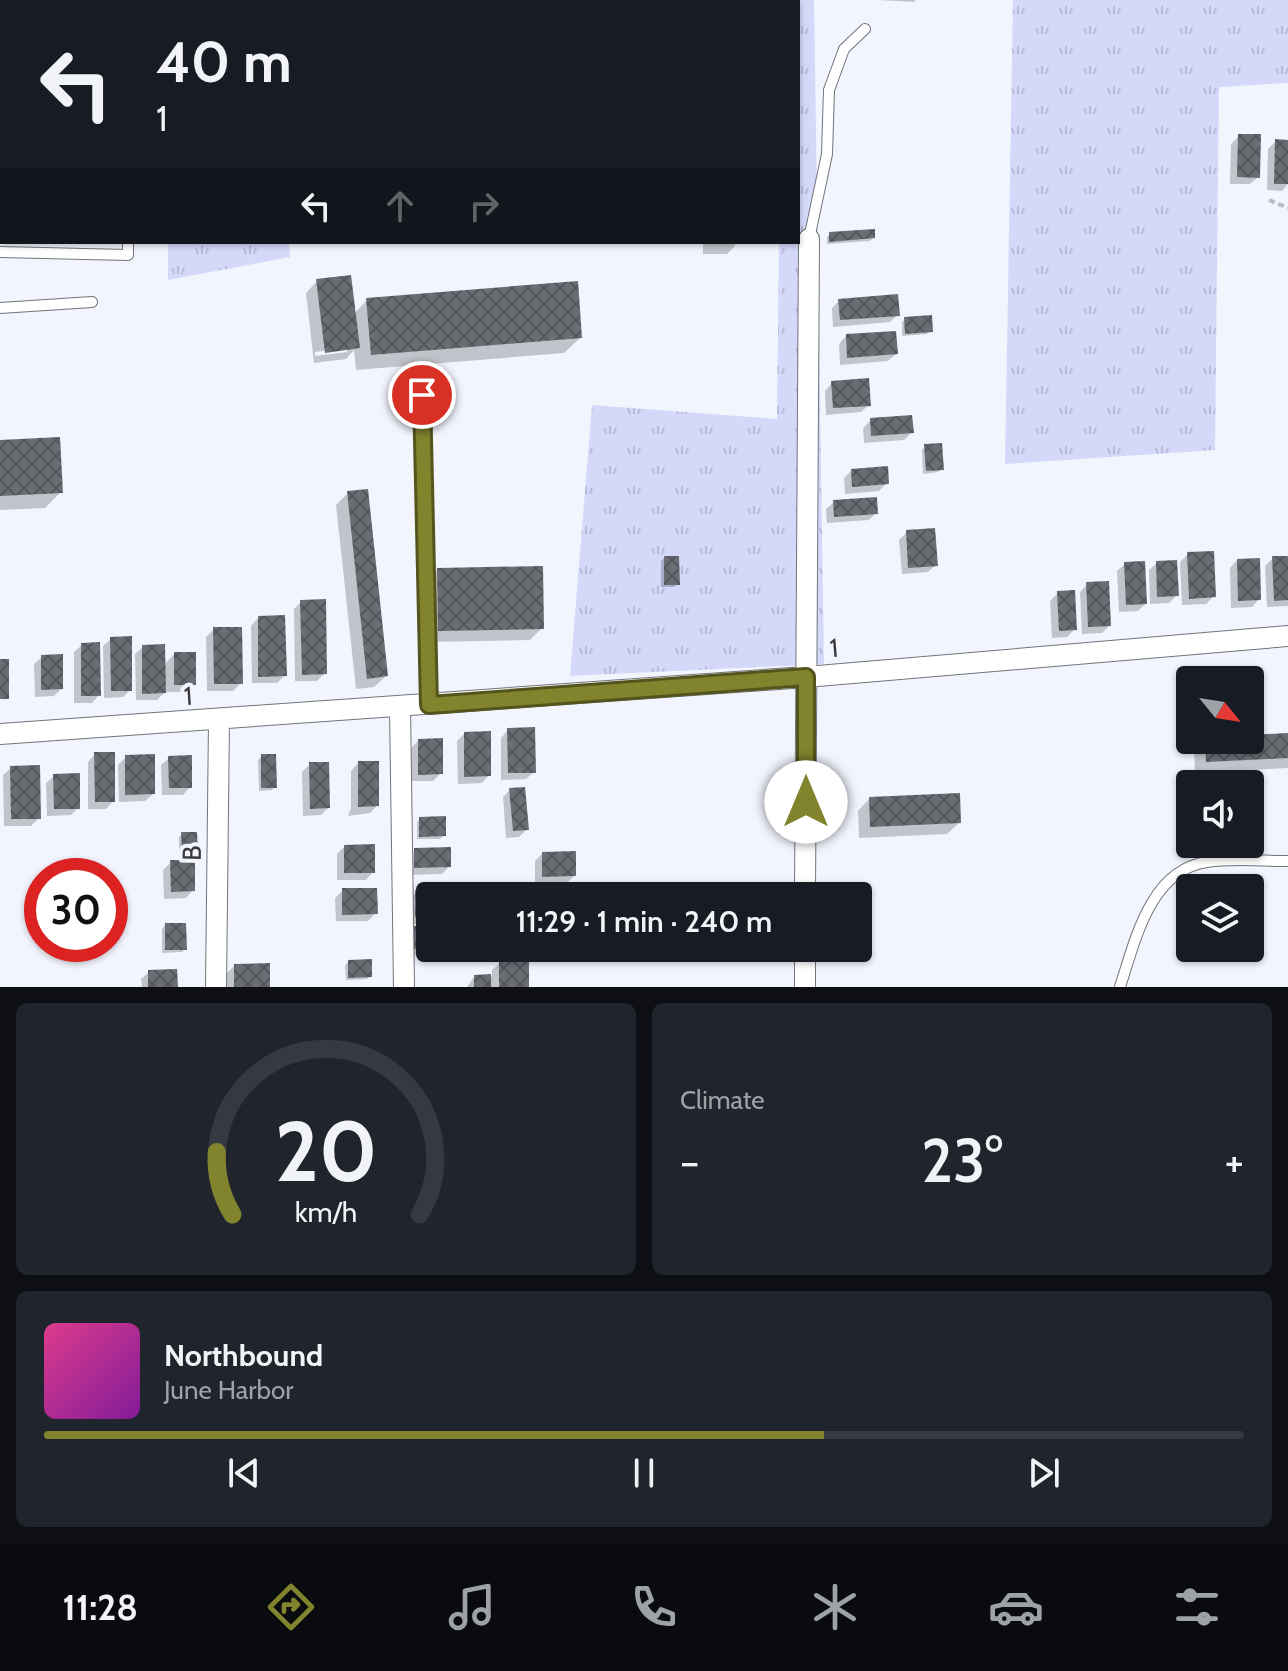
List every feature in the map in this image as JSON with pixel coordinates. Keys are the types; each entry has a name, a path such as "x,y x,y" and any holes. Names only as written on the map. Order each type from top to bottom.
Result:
{"street":[{"path":"805,882 809,239"},
{"name":"1","path":"0,734 806,677 1288,636"},
{"path":"400,707 404,987"},
{"name":"B","path":"216,987 219,720"},
{"path":"805,962 805,987"}],"lane":[{"path":"809,239 827,154 829,90 844,49 865,29"},
{"path":"0,252 128,255 128,244"},
{"path":"0,308 92,302"},
{"path":"422,395 429,705"},
{"path":"1120,987 1140,924 1158,894 1182,870 1206,862 1288,861"}],"path":[{"path":"1269,200 1288,208"}],"green space":[{"path":"800,0 814,0 824,664 570,676 592,405 777,419 779,244 800,244"},
{"path":"1013,0 1288,0 1288,83 1219,87 1215,450 1005,464"},
{"path":"168,244 289,244 290,257 168,280"}],"building":[{"path":"1238,134 1261,134 1260,178 1237,177"},
{"path":"1275,139 1288,140 1288,184 1274,184"},
{"path":"875,229 875,238 829,242 829,232"},
{"path":"351,275 360,348 325,353 316,279"},
{"path":"578,281 582,338 371,355 366,298"},
{"path":"898,294 900,316 840,320 838,299"},
{"path":"932,315 933,332 905,334 904,317"},
{"path":"896,331 898,354 847,358 846,334"},
{"path":"869,378 871,406 833,408 831,381"},
{"path":"912,415 914,433 871,436 870,418"},
{"path":"60,437 63,493 0,496 0,440"},
{"path":"942,443 944,470 926,471 924,444"},
{"path":"888,466 889,484 852,487 851,469"},
{"path":"368,489 388,676 367,679 347,491"},
{"path":"877,497 878,514 834,517 833,500"},
{"path":"935,528 938,566 908,568 906,530"},
{"path":"1214,551 1216,597 1189,599 1187,552"},
{"path":"664,556 679,556 680,585 664,585"},
{"path":"1272,556 1288,556 1288,600 1274,601"},
{"path":"1260,558 1261,600 1238,601 1237,559"},
{"path":"1177,560 1179,596 1157,597 1156,561"},
{"path":"1145,561 1147,604 1126,605 1124,562"},
{"path":"543,566 544,629 438,631 437,568"},
{"path":"1109,581 1111,626 1088,627 1086,582"},
{"path":"1075,590 1077,630 1059,631 1057,591"},
{"path":"326,599 327,674 302,675 300,600"},
{"path":"285,615 287,676 258,677 258,616"},
{"path":"213,627 242,627 243,684 214,684"},
{"path":"132,636 132,691 111,691 110,637"},
{"path":"100,642 101,696 81,696 81,643"},
{"path":"165,644 166,693 142,694 142,645"},
{"path":"174,652 196,652 196,685 174,685"},
{"path":"63,654 63,689 41,690 41,655"},
{"path":"0,659 9,659 9,699 0,699"},
{"path":"535,727 536,773 508,773 507,728"},
{"path":"491,731 491,776 464,777 464,732"},
{"path":"1288,733 1288,758 1206,762 1206,754 1264,754 1264,734"},
{"path":"443,738 443,774 418,775 418,739"},
{"path":"94,752 115,752 115,802 95,802"},
{"path":"155,754 155,794 125,795 125,755"},
{"path":"261,754 276,754 277,788 261,788"},
{"path":"192,755 192,788 169,788 168,756"},
{"path":"358,761 379,761 379,806 358,807"},
{"path":"309,762 329,762 330,808 310,809"},
{"path":"40,765 41,819 11,819 10,766"},
{"path":"80,773 80,809 54,809 53,774"},
{"path":"525,787 529,830 513,831 509,788"},
{"path":"960,793 961,823 870,827 869,797"},
{"path":"446,816 446,836 419,837 419,817"},
{"path":"181,832 197,832 198,852 182,852"},
{"path":"375,844 375,873 344,873 344,845"},
{"path":"451,847 451,867 414,868 414,848"},
{"path":"576,851 576,876 542,877 542,852"},
{"path":"170,860 195,860 195,891 171,892"},
{"path":"342,888 377,888 378,914 342,915"},
{"path":"165,923 186,923 187,950 165,950"},
{"path":"412,926 416,926 416,949 412,949"},
{"path":"372,959 372,977 348,978 348,960"},
{"path":"499,962 529,962 529,987 499,987"},
{"path":"270,963 270,987 234,987 234,964"},
{"path":"177,969 178,987 148,987 148,970"},
{"path":"491,974 491,987 474,987 474,975"}],"route":[{"path":"422,395 429,705 806,677 806,802"}]}
